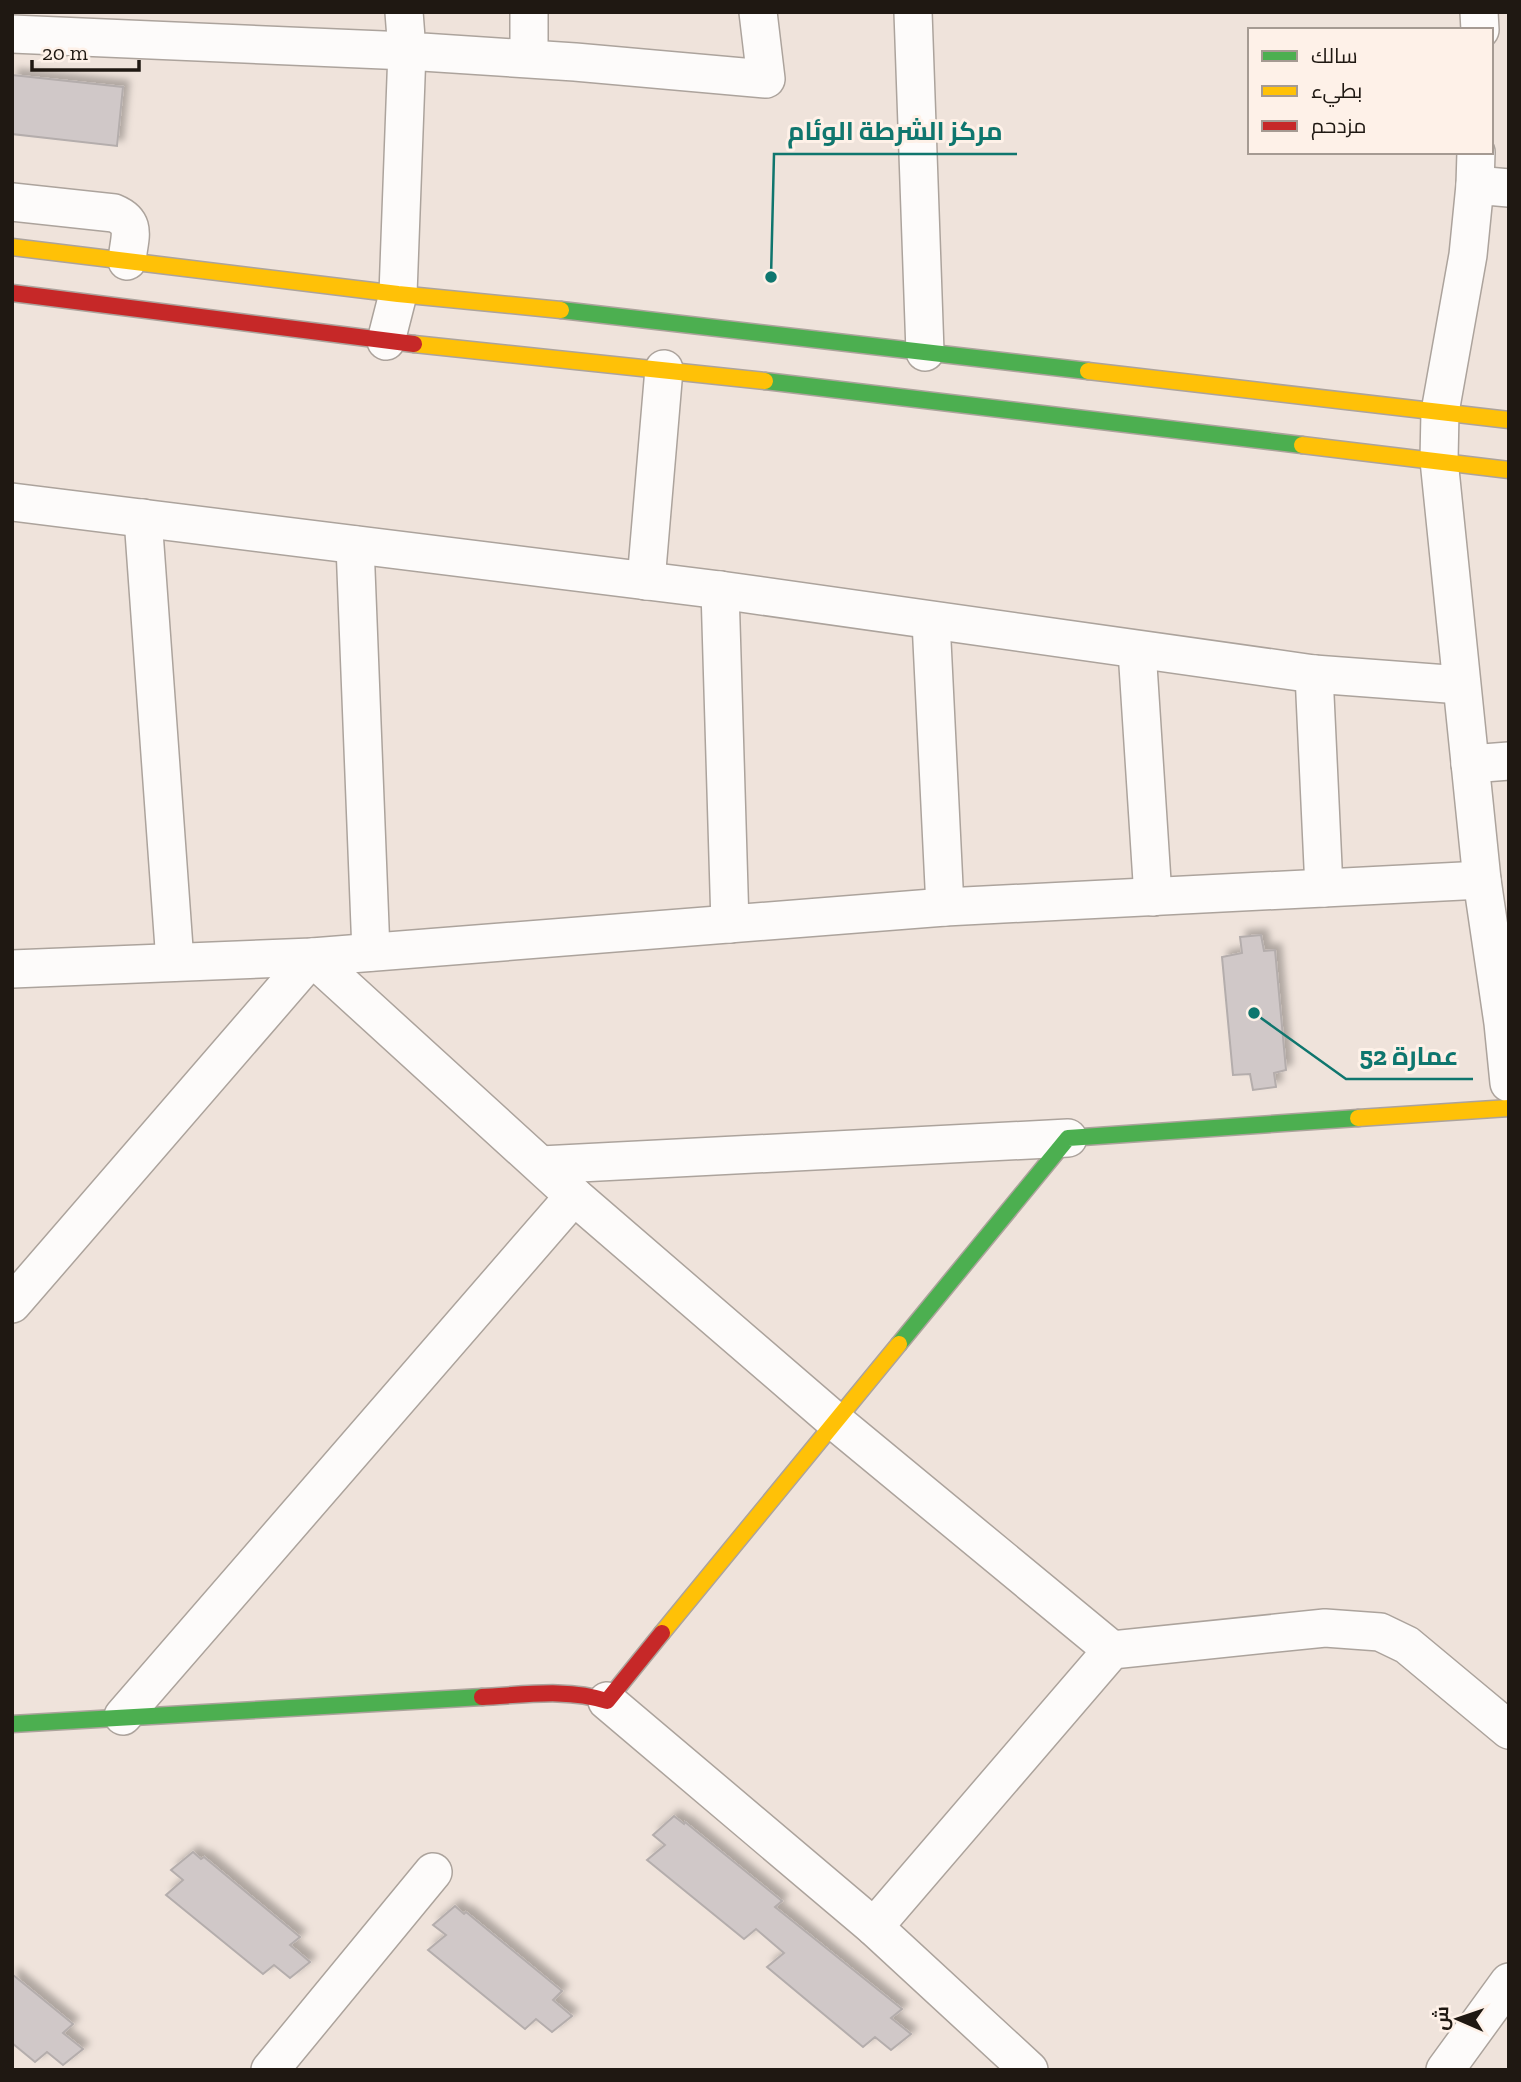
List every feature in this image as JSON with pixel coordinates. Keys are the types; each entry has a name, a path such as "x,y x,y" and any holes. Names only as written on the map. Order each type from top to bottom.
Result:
{"main road":[{"path":"12,247 398,294 585,312 1509,420"},
{"path":"12,293 386,341 664,369 1509,470"},
{"path":"12,1724 558,1693 588,1695 607,1701 1068,1138 1509,1108"}],"street":[{"path":"386,341 398,294 407,51 404,12"},
{"path":"529,12 529,58"},
{"path":"12,34 529,58 766,79 758,12"},
{"path":"913,12 925,352"},
{"path":"1487,175 1468,255 1440,412 1439,460 1482,880 1506,1023 1509,1083"},
{"path":"12,202 114,213 126,218 130,226 127,261"},
{"path":"646,581 664,369"},
{"path":"12,502 720,590 1314,674 1461,685"},
{"path":"143,518 175,962"},
{"path":"355,545 371,952"},
{"path":"720,590 730,924"},
{"path":"931,621 945,907"},
{"path":"1137,650 1153,897"},
{"path":"1314,674 1324,888"},
{"path":"1470,764 1509,761"},
{"path":"12,969 312,957 945,907 1482,880"},
{"path":"312,957 574,1196 836,1422 1112,1650"},
{"path":"12,1304 312,957"},
{"path":"541,1165 1068,1138"},
{"path":"123,1716 574,1196"},
{"path":"874,1927 1112,1650 1325,1628 1380,1632 1407,1645 1509,1730"},
{"path":"607,1701 874,1927 1029,2070"},
{"path":"270,2070 433,1872"},
{"path":"1445,2070 1509,1982"}],"building":[{"path":"12,75 123,87 117,146 12,134"},
{"path":"1261,935 1264,951 1275,950 1286,1070 1274,1073 1276,1087 1253,1090 1250,1074 1233,1075 1222,957 1242,953 1240,937"},
{"path":"674,1816 782,1901 775,1907 902,2009 891,2018 911,2034 891,2050 875,2037 863,2047 767,1967 784,1953 756,1929 744,1939 647,1860 665,1845 653,1835"},
{"path":"193,1852 201,1859 204,1857 300,1937 290,1945 310,1962 290,1978 274,1965 263,1974 166,1895 183,1880 171,1870"},
{"path":"455,1906 464,1914 466,1912 562,1991 553,2000 572,2016 552,2032 536,2019 525,2029 428,1950 446,1935 433,1925"},
{"path":"12,1974 73,2024 63,2033 83,2049 63,2065 47,2052 35,2062 12,2043"}],"traffic: fast":[{"path":"561,310 1088,371"},
{"path":"765,381 1302,445"},
{"path":"899,1344 1068,1138 1358,1118"},
{"path":"12,1724 482,1697"}],"traffic: slow":[{"path":"12,247 398,294 561,310"},
{"path":"414,344 765,381"},
{"path":"1088,371 1509,420"},
{"path":"1302,445 1509,470"},
{"path":"1358,1118 1509,1108"},
{"path":"662,1633 899,1344"}],"traffic: jam":[{"path":"12,293 414,344"},
{"path":"482,1697 561,1693 607,1701 662,1633"}],"place":[{"name":"مركز الشرطة الوئام","path":"771,277"},
{"name":"عمارة 52","path":"1254,1013"}]}
